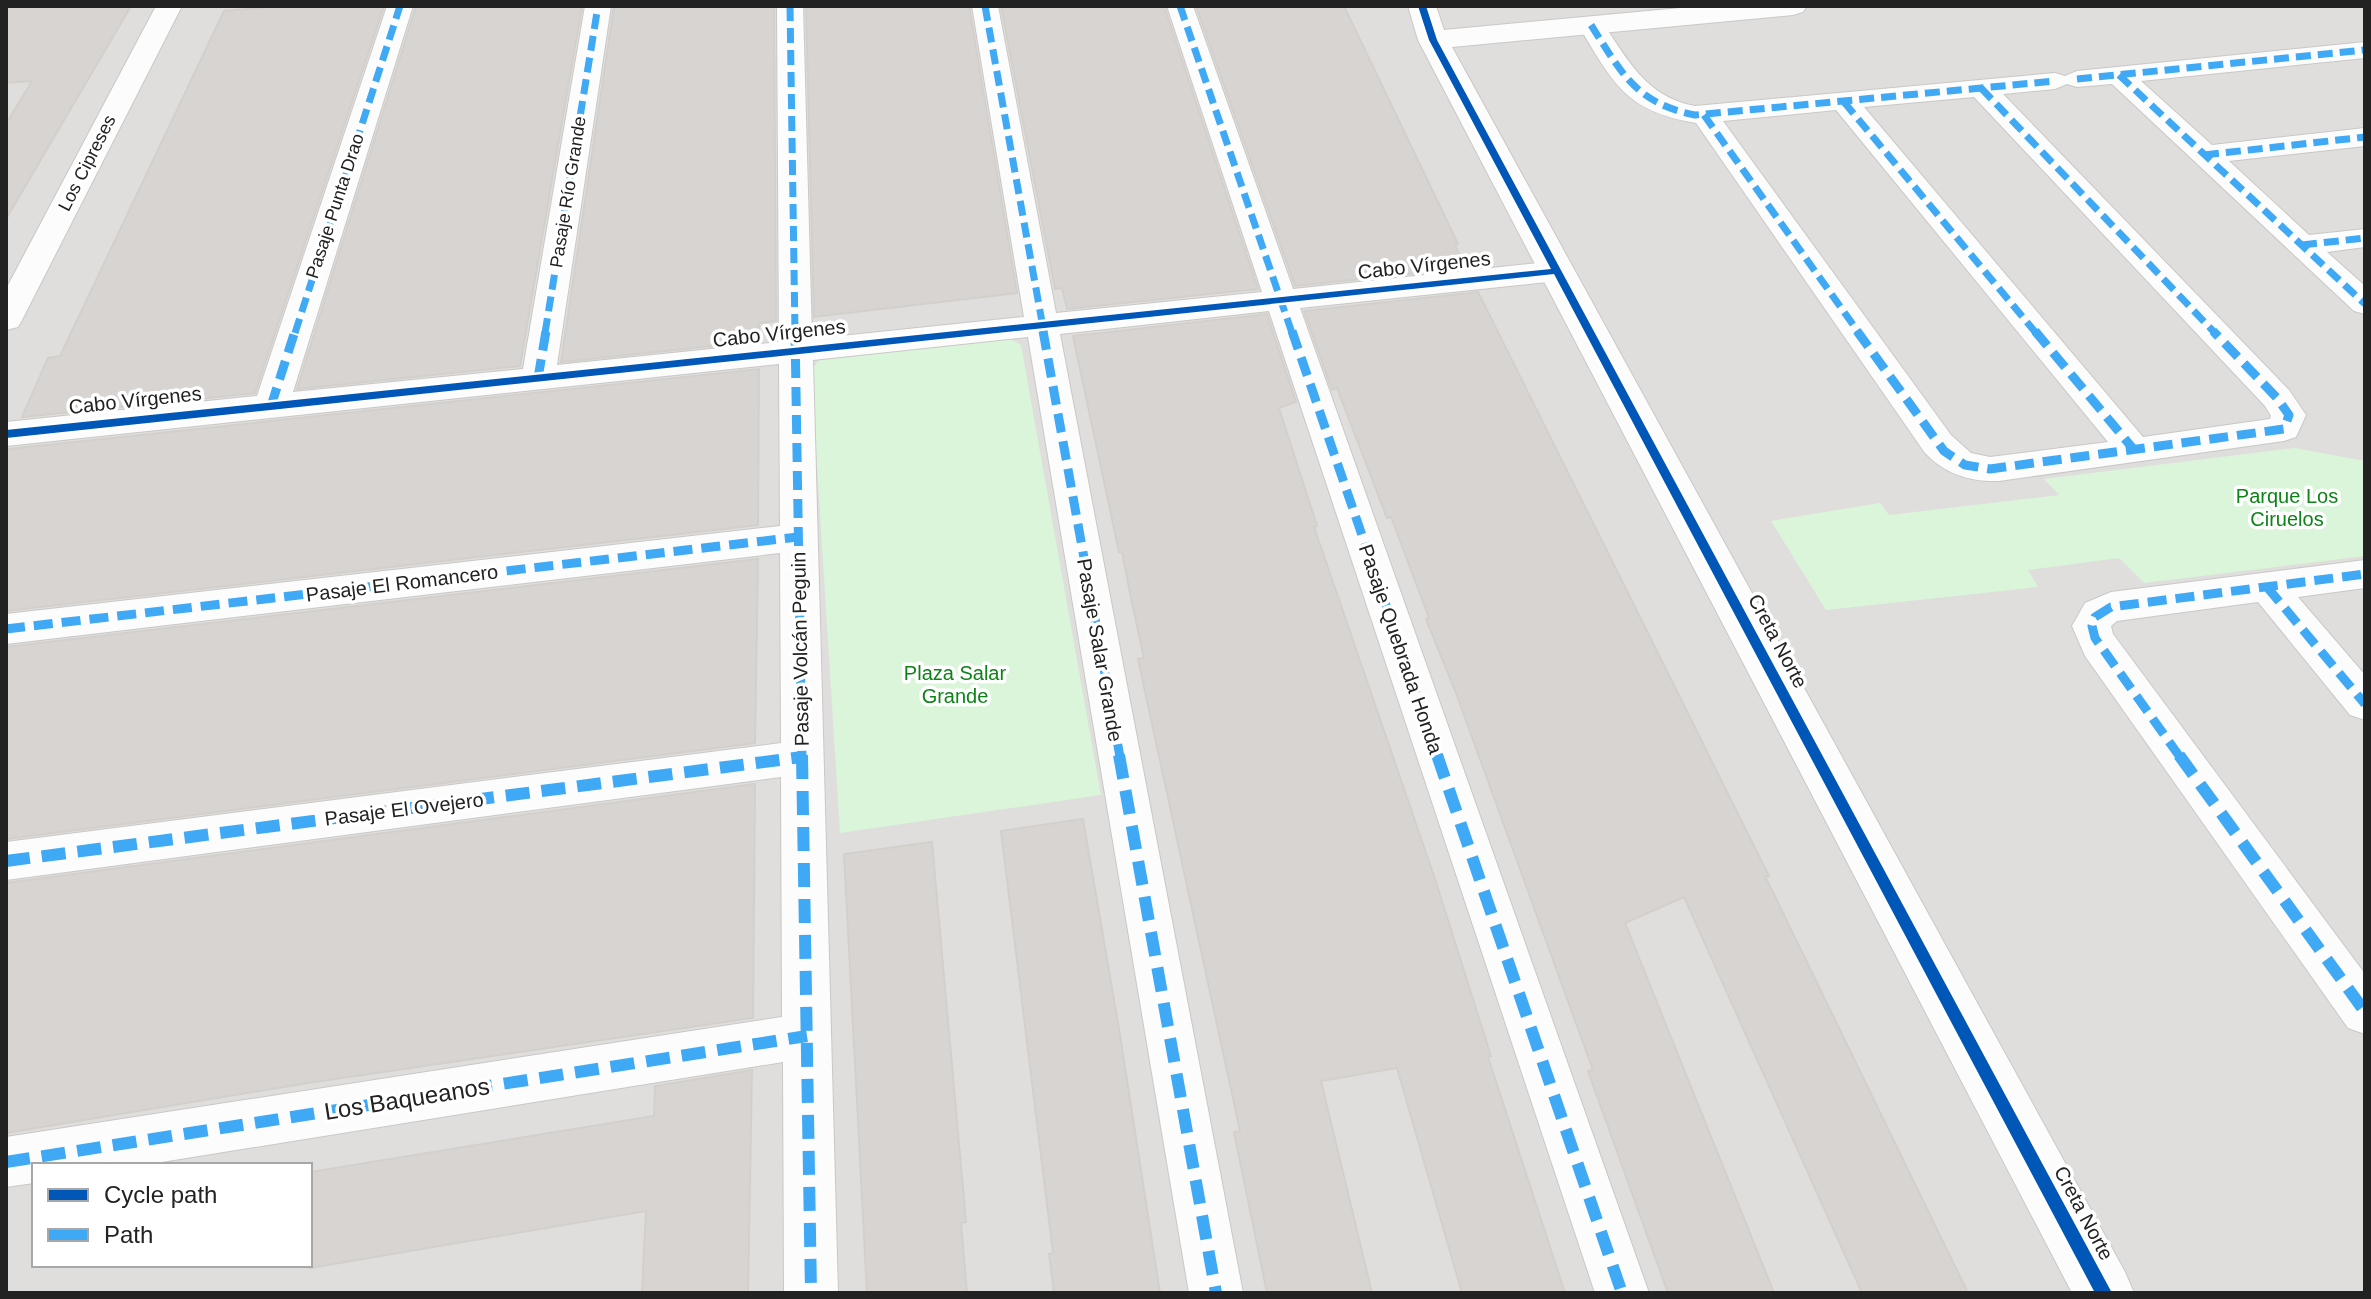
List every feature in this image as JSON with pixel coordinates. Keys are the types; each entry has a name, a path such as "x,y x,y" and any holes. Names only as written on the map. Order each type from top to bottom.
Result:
{"street":[{"name":"Los Cipreses","path":"6,320 169,6"},
{"name":"Pasaje Punta Drao","path":"271,406 400,6"},
{"name":"Pasaje Río Grande","path":"538,378 598,6"},
{"name":"Pasaje Volcán Peguin","path":"790,6 811,1293"},
{"name":"Pasaje Salar Grande","path":"985,6 1216,1293"},
{"name":"Pasaje Quebrada Honda","path":"1180,6 1622,1293"},
{"path":"1427,23 1591,25 1793,6"},
{"name":"Creta Norte","path":"1427,23 2104,1293"},
{"path":"1591,25 1637,93 1671,111 1704,115 2365,50"},
{"path":"2119,75 2365,304"},
{"path":"1704,115 1938,444 1954,460 1987,470 2284,429 2289,415 2277,398 1981,88"},
{"path":"1844,102 2135,451"},
{"path":"2204,155 2365,137"},
{"path":"2302,245 2365,238"},
{"name":"Cabo Vírgenes","path":"6,434 1557,271"},
{"name":"Pasaje El Romancero","path":"6,629 798,537"},
{"path":"2365,574 2111,607 2099,611 2092,618 2090,627 2099,645 2365,1012"},
{"path":"2267,587 2365,704"},
{"name":"Pasaje El Ovejero","path":"6,861 802,757"},
{"name":"Los Baqueanos","path":"6,1162 807,1036"}],"shaded area":[{"path":"6,6 2365,6 2365,1293 6,1293"}],"green space":[{"name":"Plaza Salar Grande","path":"1005,336 1021,345 1101,795 840,833 811,370 822,356"},
{"name":"Parque Los Ciruelos","path":"2295,448 2365,461 2365,556 2144,583 2119,558 2028,570 2038,587 1826,610 1771,521 1880,503 1889,515 2059,495 2044,479"}],"building":[{"path":"6,6 131,6 6,219 6,124 32,81 6,83"},
{"path":"283,6 384,6 255,393 22,417 48,358 60,356 224,11"},
{"path":"416,6 582,6 520,366 297,389"},
{"path":"614,6 774,6 776,321 759,323 759,341 561,362"},
{"path":"806,6 969,6 1017,293 814,317"},
{"path":"1001,6 1164,6 1258,289 1067,309 1062,288 1055,289"},
{"path":"1196,6 1344,6 1458,244 1455,245 1466,268 1295,286"},
{"path":"1478,292 1769,876 1765,876 1968,1293 1862,1293 1684,897 1625,923 1774,1293 1668,1293 1588,1071 1593,1070 1456,693 1426,619 1429,618 1337,388 1332,390 1304,311"},
{"path":"1267,314 1296,402 1279,408 1317,526 1314,527 1435,879 1491,1056 1488,1057 1565,1293 1462,1293 1397,1068 1321,1081 1372,1293 1267,1293 1234,1132 1240,1131 1138,659 1144,658 1122,552 1119,552 1073,336"},
{"path":"759,369 758,525 6,611 6,455 9,449"},
{"path":"758,559 755,743 6,839 6,647"},
{"path":"755,784 753,1018 308,1083 6,1133 6,883"},
{"path":"1083,819 1160,1293 1054,1293 1049,1254 1053,1253 1001,831"},
{"path":"932,842 966,1222 961,1223 967,1293 867,1293 844,854"},
{"path":"752,1070 748,1293 642,1293 646,1211 310,1268 312,1172 654,1116 655,1086"}],"marked path":[{"path":"271,406 400,6"},
{"path":"538,378 598,6"},
{"path":"790,6 811,1293"},
{"path":"985,6 1216,1293"},
{"path":"1180,6 1622,1293"},
{"path":"1591,25 1621,72 1643,96 1674,111 1695,115 2055,81"},
{"path":"2077,79 2365,50"},
{"path":"2119,75 2365,304"},
{"path":"1704,115 1938,444 1958,461 1981,469 1999,469 2284,429 2289,415 2277,398 1981,88"},
{"path":"1844,102 2135,451"},
{"path":"2204,155 2365,137"},
{"path":"2302,245 2365,238"},
{"path":"6,629 798,537"},
{"path":"2365,574 2111,607 2098,613 2092,622 2092,632 2099,645 2365,1012"},
{"path":"2267,587 2365,704"},
{"path":"6,861 802,757"},
{"path":"6,1162 807,1036"}],"cycle path":[{"path":"1422,6 1433,40 2104,1293"},
{"path":"6,434 1557,271"}]}
